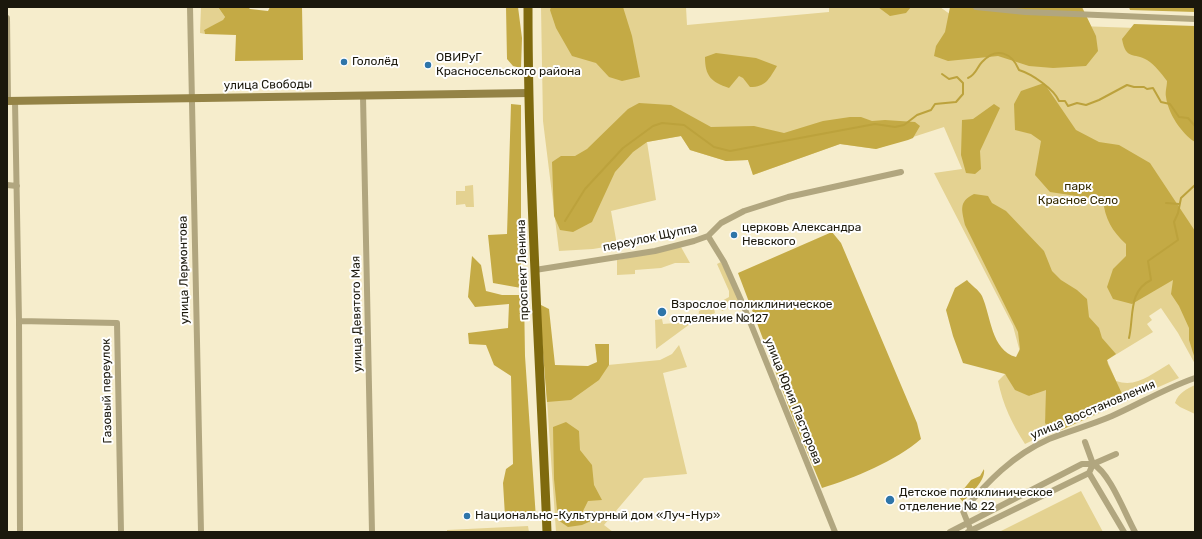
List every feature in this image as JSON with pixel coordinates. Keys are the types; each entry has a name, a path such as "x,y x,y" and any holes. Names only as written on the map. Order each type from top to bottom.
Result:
{"main road":[{"name":"проспект Ленина","path":"528,7 529,93 535,270 547,532"},
{"name":"улица Свободы","path":"10,101 529,93"}],"street":[{"name":"улица Лермонтова","path":"190,7 201,532"},
{"path":"976,7 1025,12 1195,19"},
{"path":"7,18 10,101 17,186 20,321 20,532"},
{"name":"улица Девятого Мая","path":"363,96 372,532"},
{"name":"переулок Щуппа","path":"535,270 655,251 708,236 721,223 744,211 788,197 901,172"},
{"path":"7,186 17,186"},
{"name":"улица Юрия Пасторова","path":"708,236 724,262 744,307 835,532"},
{"name":"Газовый переулок","path":"20,321 116,323 121,532"},
{"name":"улица Восстановления","path":"1089,473 970,531 963,511 985,484 1004,466 1049,439 1110,417 1195,378"},
{"path":"1085,442 1093,464 1100,468 1107,479 1135,532"},
{"path":"950,532 1082,464 1093,464 1116,454"},
{"path":"1093,464 1089,473 1124,532"}],"green space":[{"path":"201,7 218,7 225,17 223,21 204,30 205,34 200,33"},
{"path":"218,7 248,7 250,9 268,11 270,7 302,7 303,60 235,61 236,35 205,34 204,30 223,20 225,17"},
{"path":"506,7 518,7 522,38 521,68 513,66 507,59"},
{"name":"парк Красное Село","path":"541,7 686,7 687,25 829,12 829,7 940,7 961,22 1195,30 1195,364 1178,333 1161,308 1149,316 1152,320 1147,324 1153,332 1107,360 1116,381 1124,383 1131,383 1144,379 1169,364 1179,378 1057,432 1046,411 1045,423 1050,432 1025,444 1008,414 998,381 1005,374 1029,396 1037,393 1024,367 1013,326 934,173 962,169 944,127 876,149 840,144 753,175 748,160 726,161 690,150 681,136 647,142 656,200 611,211 617,245 593,249 559,251 543,121"},
{"path":"551,7 623,7 632,36 640,77 622,81 609,77 596,63 572,56 556,28 550,10"},
{"path":"878,7 911,7 906,13 890,16"},
{"path":"950,7 1082,7 1096,36 1098,51 1086,66 1053,68 1029,66 998,56 948,61 934,56 936,46 945,32"},
{"path":"1129,7 1195,7 1195,12 1130,10"},
{"path":"1134,24 1195,26 1195,142 1180,128 1169,110 1166,97 1167,81 1165,78 1150,62 1131,55 1126,50 1122,39"},
{"path":"716,53 756,58 777,66 769,78 760,86 750,87 743,78 739,76 729,88 713,81 706,69 705,57"},
{"path":"1044,83 1076,130 1099,142 1119,145 1150,163 1195,231 1195,359 1189,340 1189,328 1179,306 1171,294 1173,280 1132,304 1113,299 1107,287 1113,269 1126,256 1126,244 1107,219 1103,200 1050,192 1035,175 1041,141 1031,134 1015,130 1014,104 1021,91"},
{"path":"639,103 671,105 711,127 754,126 784,133 823,121 850,117 861,117 872,121 885,120 915,122 920,126 913,138 908,140 876,149 840,144 753,175 748,160 726,161 690,150 681,136 647,142 633,152 615,172 592,222 573,232 560,230 554,216 552,162 561,156 575,156 587,149 628,109"},
{"path":"511,104 521,105 521,288 493,283 488,235 507,234"},
{"path":"994,104 1000,108 980,151 981,169 975,174 966,173 961,155 962,120 973,119"},
{"path":"473,185 474,207 466,207 465,204 456,205 456,191 465,191 465,186"},
{"path":"974,194 988,196 992,203 1006,211 1044,251 1052,271 1061,280 1077,290 1087,299 1089,317 1099,328 1102,338 1116,354 1107,360 1125,400 1057,432 1050,432 1045,423 1046,390 1029,396 1015,390 1005,374 963,363 953,336 946,310 955,288 967,280 982,296 993,331 1001,347 1016,357 1020,349 1018,332 965,225 962,211 963,203"},
{"path":"832,232 841,243 917,423 921,439 887,462 822,488 793,418 738,273"},
{"path":"681,247 690,263 675,263 661,268 635,270 635,274 617,275 617,260"},
{"path":"472,256 481,265 486,291 502,295 524,295 525,356 536,519 512,519 505,516 503,483 506,469 513,464 511,376 494,365 486,345 469,344 468,333 508,328 509,304 475,307 468,297"},
{"path":"721,262 740,302 722,311 719,306 720,302 729,297 729,291 717,264"},
{"path":"539,304 549,309 555,365 588,366 597,362 595,344 609,344 609,365 599,380 571,400 547,402"},
{"path":"713,304 715,313 698,322 699,311"},
{"path":"662,319 663,324 687,322 690,324 656,349 655,320"},
{"path":"679,345 687,367 663,373 687,474 644,478 604,525 613,532 556,532 545,371 660,360 672,354"},
{"path":"1195,385 1195,414 1175,403 1181,394"},
{"path":"566,422 579,431 580,450 592,465 594,485 602,500 588,501 581,515 591,521 582,525 568,527 558,520 554,479 553,427"},
{"path":"984,469 983,478 980,483 963,502 958,496 971,480 980,476"},
{"path":"1081,491 1103,532 999,532"},
{"path":"528,526 529,532 447,532 447,530"}],"waterway":[{"path":"968,78 973,75 980,64 988,57 998,53 1004,54 1012,59 1019,70 1042,82 1059,101 1065,101 1068,106 1077,103 1086,105 1099,100 1127,85 1144,87 1147,89 1153,88 1161,102 1170,104 1179,117 1188,118 1195,126"},
{"path":"565,221 585,189 623,148 653,126 662,123 684,125 714,147 730,151 875,124 895,127 904,125 917,115 931,110 935,104 956,102 963,94 963,83 957,77 949,79 942,74"},
{"path":"1195,128 1195,134"},
{"path":"1129,338 1135,298 1144,285 1151,280 1148,261 1178,240 1174,222 1178,213 1181,198 1195,185"},
{"path":"1166,203 1179,204"}],"place":[{"name":"Гололёд","path":"344,62"},
{"name":"ОВИРуГ Красносельского района","path":"428,65"},
{"name":"церковь Александра Невского","path":"734,235"},
{"name":"Взрослое поликлиническое отделение №127","path":"662,312"},
{"name":"Детское поликлиническое отделение № 22","path":"890,500"},
{"name":"Национально-Культурный дом «Луч-Нур»","path":"467,516"}]}
